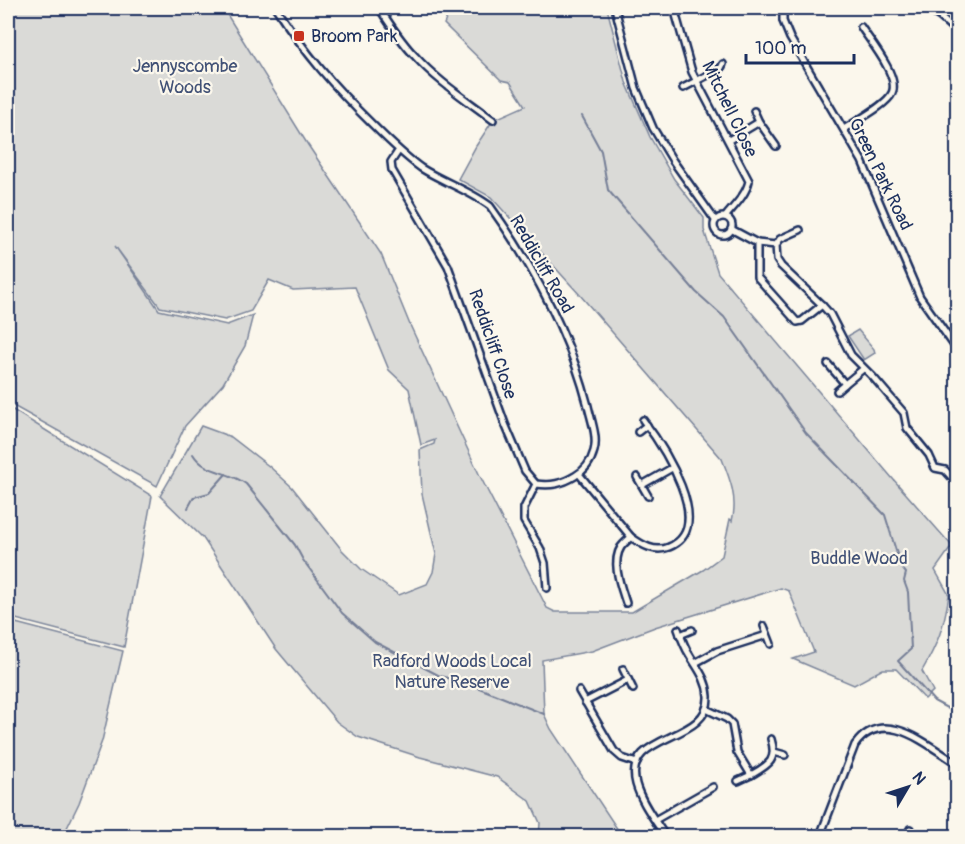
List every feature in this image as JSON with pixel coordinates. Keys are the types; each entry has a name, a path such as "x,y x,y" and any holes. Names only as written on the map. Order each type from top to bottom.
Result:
{"street":[{"name":"Reddicliff Road","path":"276,8 301,46 330,82 399,150 422,168 490,206 533,271 570,348 594,431 595,450 587,466 579,474"},
{"path":"379,8 414,56 493,120"},
{"path":"615,8 636,88 653,128 673,161 715,220"},
{"name":"Mitchell Close","path":"674,8 692,72 749,181 741,197 726,216"},
{"name":"Green Park Road","path":"783,8 783,21 790,38 862,161 920,297 957,351"},
{"path":"926,8 957,33"},
{"path":"844,129 885,101 892,94 894,87 893,79 861,27"},
{"path":"868,38 875,33"},
{"path":"684,88 721,68 723,64"},
{"path":"754,111 776,146"},
{"path":"479,118 483,112"},
{"path":"729,140 759,122"},
{"name":"Reddicliff Close","path":"399,150 391,162 392,170 448,266 505,424 525,471 536,484"},
{"path":"726,216 732,223 732,229 727,234 717,233 713,227 715,220 726,216"},
{"path":"732,229 757,243 776,245"},
{"path":"800,230 780,239 776,245 777,260 830,314 851,355 904,412 907,428 929,455 935,468 949,473 957,484"},
{"path":"757,243 757,277 796,322 802,321 822,305"},
{"path":"828,364 845,384"},
{"path":"837,391 863,369"},
{"path":"547,588 546,563 524,521 524,507 536,484 549,486 561,484 579,474 631,537 653,549 665,549 675,545 685,535 689,522 689,510 672,468 657,439 645,423 638,432"},
{"path":"642,485 672,468"},
{"path":"638,477 648,496"},
{"path":"626,603 618,574 618,558 621,548 631,537"},
{"path":"622,590 630,586"},
{"path":"957,602 957,611"},
{"path":"764,626 771,644"},
{"path":"665,837 636,785 634,774 644,751 694,724 706,710 707,689 703,677 678,628"},
{"path":"680,635 692,630"},
{"path":"695,663 717,651 767,635"},
{"path":"623,669 633,689"},
{"path":"585,702 628,680"},
{"path":"579,692 614,751 622,758 637,763"},
{"path":"706,710 727,719 732,724 737,752 750,775"},
{"path":"820,837 855,745 869,732 892,728 906,731 957,764"},
{"path":"738,782 765,767 772,759 774,752 771,739"},
{"path":"774,752 785,755"},
{"path":"655,820 713,788"},
{"path":"707,791 711,798"},
{"path":"907,837 910,829"}],"green space":[{"name":"Radford Woods Local Nature Reserve","path":"8,8 223,8 308,145 381,254 410,325 480,476 547,608 555,612 632,612 703,570 722,556 730,519 732,521 734,513 734,497 730,482 722,459 580,295 491,197 458,179 493,120 525,106 510,82 501,80 444,24 451,8 607,8 626,82 650,137 674,179 704,218 704,230 718,273 952,546 935,570 949,595 940,635 922,671 933,691 925,699 896,669 883,669 854,685 793,659 814,652 789,591 781,588 655,627 592,651 542,660 544,714 551,729 622,836 539,836 540,823 530,801 497,777 420,757 358,737 337,722 276,649 203,538 160,496 201,426 231,437 292,487 342,550 361,569 399,595 427,584 433,572 436,554 422,494 420,450 434,444 435,440 421,445 409,389 389,370 355,287 293,290 269,280 251,311 225,320 160,307 115,246 159,310 227,325 253,315 245,346 223,384 185,426 157,486 8,403"},
{"path":"858,330 875,353 864,360 848,336"},
{"path":"8,407 152,496 124,647 8,617"},
{"path":"8,621 123,651 102,741 79,803 63,836 8,836"}],"waterway":[{"path":"582,116 601,151 608,190 696,292 724,317 806,433 885,515 901,567 906,573 904,581 908,592 911,649 898,661 934,701 958,714"},
{"path":"193,454 210,469 232,476 246,484 295,545 303,560 342,613 375,642 440,676 464,682 544,714"},
{"path":"188,508 194,497 209,493 226,474"}],"place":[{"name":"Broom Park","path":"299,36"}],"park label":[{"name":"Jennyscombe Woods","path":"185,76"},
{"name":"Buddle Wood","path":"859,558"}]}
